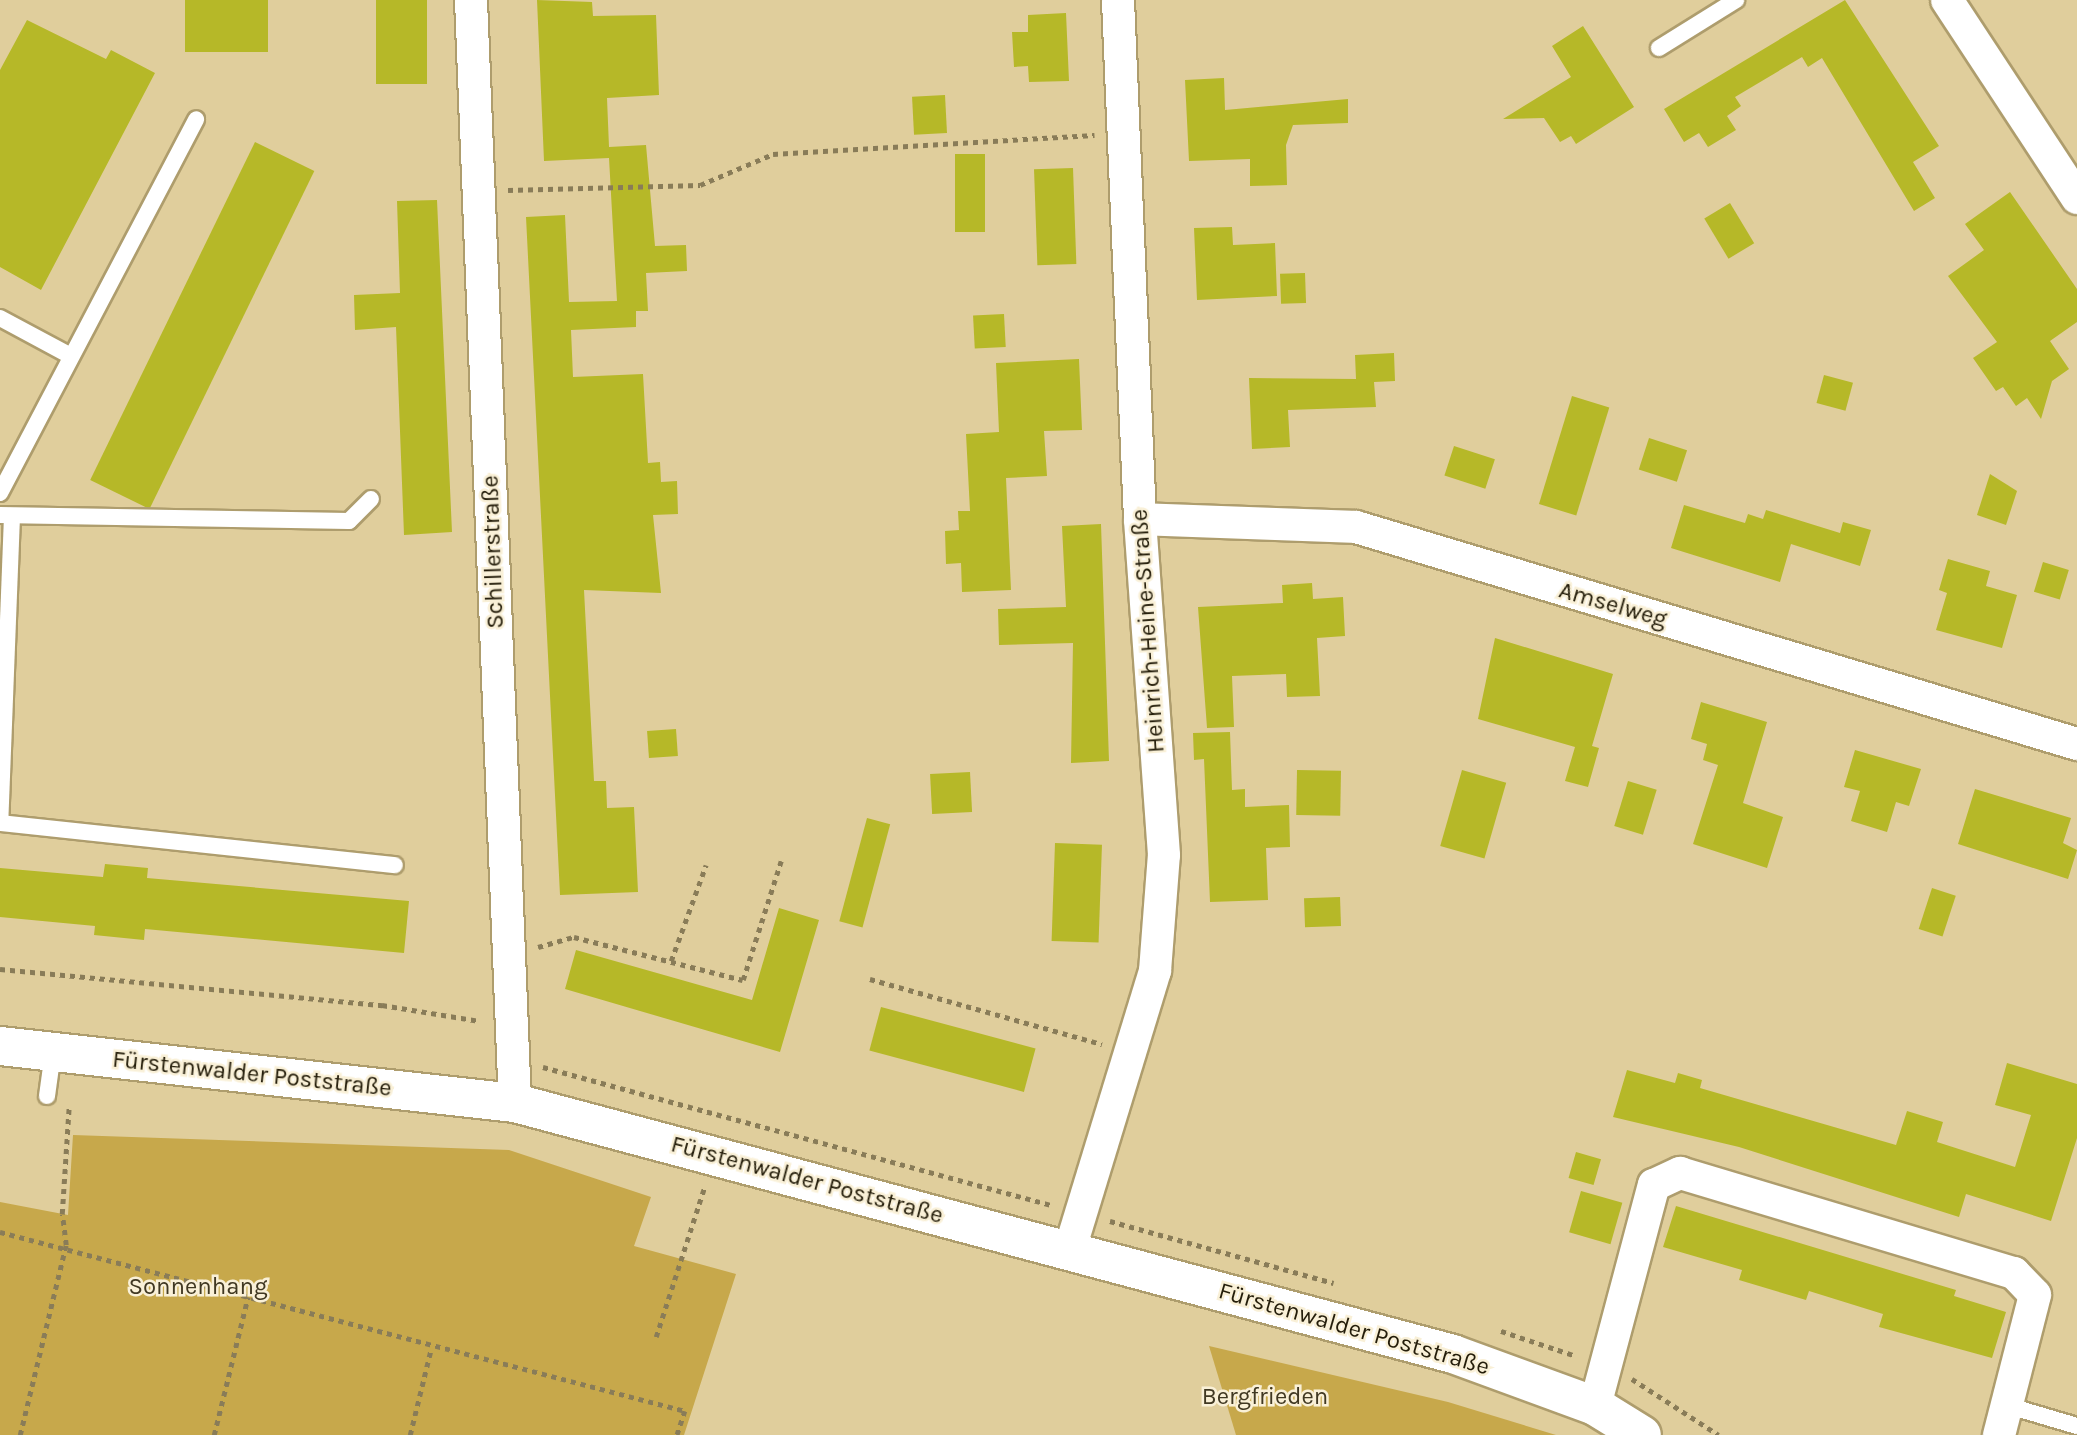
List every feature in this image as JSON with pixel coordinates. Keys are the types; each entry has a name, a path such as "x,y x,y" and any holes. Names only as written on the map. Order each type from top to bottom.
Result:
{"street":[{"name":"Schillerstraße","path":"471,0 515,1103"},
{"name":"Heinrich-Heine-Straße","path":"1070,1249 1155,971 1164,855 1140,519 1118,0"},
{"path":"1947,0 2077,198"},
{"name":"Amselweg","path":"1140,519 1356,527 2077,744"},
{"name":"Fürstenwalder Poststraße","path":"0,1046 50,1076 515,1103 1070,1249 1453,1354 1595,1406 1642,1435"},
{"path":"1595,1406 1654,1185 1680,1172 2014,1273 2035,1295 2003,1420"}],"lane":[{"path":"1659,48 1736,0"},
{"path":"0,493 69,355 196,119"},
{"path":"0,318 69,355"},
{"path":"371,499 349,521 6,516 0,824 395,865"},
{"path":"2003,1420 2077,1426"}],"path":[{"path":"479,190 700,185 773,155 1124,134"},
{"path":"510,954 574,937 743,980 781,860"},
{"path":"671,961 706,865"},
{"path":"0,969 383,1005 512,1027"},
{"path":"870,979 1130,1052"},
{"path":"20,1435 66,1245 61,1213 70,1107 50,1076"},
{"path":"656,1337 701,1196"},
{"path":"0,1232 66,1245 431,1349 685,1411 677,1435"},
{"path":"214,1435 248,1297"},
{"path":"410,1435 431,1349"}],"green space":[{"name":"Sonnenhang","path":"73,1135 509,1150 651,1197 634,1246 736,1274 684,1435 0,1435 0,1202 68,1215"},
{"name":"Bergfrieden","path":"1209,1346 1448,1402 1556,1435 1236,1435"}],"building":[{"path":"185,0 268,0 268,52 185,52"},
{"path":"376,0 427,0 427,84 376,84"},
{"path":"537,0 592,2 593,16 656,15 659,95 607,98 609,147 646,145 655,246 686,245 687,271 646,273 648,311 636,311 636,327 571,330 573,377 643,374 648,463 660,462 661,482 677,481 678,514 653,515 661,593 584,590 594,781 606,781 607,808 634,807 638,892 560,895 526,217 565,215 569,302 617,301 609,158 544,161"},
{"path":"1845,0 1939,146 1913,162 1935,198 1914,211 1822,58 1808,67 1802,57 1735,97 1741,106 1727,116 1736,130 1708,147 1699,133 1684,142 1664,109"},
{"path":"1066,13 1069,81 1029,82 1028,66 1014,67 1012,32 1028,32 1028,15"},
{"path":"27,20 106,59 111,50 155,73 41,290 0,267 0,70"},
{"path":"1583,26 1634,107 1576,144 1571,136 1560,142 1544,118 1503,119 1571,77 1552,46"},
{"path":"1224,78 1225,110 1348,99 1348,123 1293,125 1286,145 1287,185 1250,186 1250,159 1189,161 1185,80"},
{"path":"945,95 947,133 914,135 912,97"},
{"path":"255,142 314,171 149,509 90,480"},
{"path":"955,154 985,154 985,232 955,232"},
{"path":"1073,168 1076,264 1037,265 1034,169"},
{"path":"2010,192 2077,289 2077,322 2050,341 2069,369 2052,381 2041,419 2027,398 2016,406 2003,387 1996,391 1973,358 1997,342 1948,276 1984,250 1965,224"},
{"path":"437,200 452,532 404,535 396,327 355,330 354,295 400,293 397,201"},
{"path":"1730,203 1754,243 1728,259 1704,218"},
{"path":"1232,227 1233,245 1275,243 1277,296 1197,300 1194,228"},
{"path":"1305,273 1306,303 1281,304 1280,274"},
{"path":"1004,314 1006,347 975,349 973,316"},
{"path":"1394,353 1395,381 1374,382 1376,407 1288,410 1290,447 1252,449 1249,378 1356,379 1355,355"},
{"path":"1079,359 1082,430 1044,431 1047,476 1006,478 1011,590 962,592 961,563 946,564 945,531 959,530 958,511 970,511 966,434 999,432 996,363"},
{"path":"1824,375 1853,383 1845,411 1816,403"},
{"path":"1572,396 1609,407 1576,515 1539,504"},
{"path":"1649,438 1687,450 1677,482 1639,469"},
{"path":"1454,446 1495,459 1485,489 1444,475"},
{"path":"1990,474 2017,491 2006,525 1977,515"},
{"path":"1684,505 1745,523 1748,514 1763,519 1766,510 1840,533 1843,522 1871,530 1860,566 1791,544 1780,582 1671,548"},
{"path":"1101,524 1109,761 1071,763 1073,643 999,645 998,609 1066,607 1062,526"},
{"path":"1948,559 1990,571 1986,586 2017,595 2002,648 1936,630 1947,593 1939,590"},
{"path":"2043,562 2069,570 2060,600 2034,592"},
{"path":"1312,583 1313,599 1343,597 1345,636 1317,638 1320,696 1287,697 1286,674 1232,676 1234,727 1207,728 1198,607 1283,603 1282,585"},
{"path":"1495,638 1613,674 1592,746 1599,748 1588,787 1565,781 1575,747 1478,719"},
{"path":"1701,702 1767,722 1743,803 1783,817 1767,868 1693,844 1718,765 1703,760 1707,744 1691,739"},
{"path":"676,729 678,756 649,758 647,731"},
{"path":"1230,732 1232,790 1245,789 1245,807 1289,805 1290,847 1266,848 1268,900 1210,902 1204,759 1194,760 1193,733"},
{"path":"1855,750 1921,769 1909,806 1896,802 1887,832 1851,821 1860,791 1844,787"},
{"path":"1297,770 1341,771 1340,816 1296,815"},
{"path":"1462,770 1506,783 1484,859 1440,846"},
{"path":"970,772 972,812 932,814 930,774"},
{"path":"1628,781 1657,790 1643,835 1614,826"},
{"path":"1975,789 2071,818 2063,843 2077,850 2068,879 1958,844"},
{"path":"867,818 890,824 862,928 839,921"},
{"path":"1055,843 1102,845 1099,943 1052,941"},
{"path":"105,864 148,868 147,878 409,901 404,953 145,929 144,940 94,935 95,926 0,917 0,868 103,877"},
{"path":"1932,888 1956,896 1942,937 1919,929"},
{"path":"1340,897 1341,926 1305,927 1304,898"},
{"path":"779,908 819,920 780,1052 565,989 576,950 752,1000"},
{"path":"881,1007 1036,1048 1024,1092 869,1050"},
{"path":"2007,1063 2077,1084 2077,1138 2051,1221 1966,1194 1959,1217 1739,1147 1613,1117 1627,1070 1675,1083 1678,1073 1702,1080 1700,1088 1896,1145 1907,1111 1943,1122 1937,1142 2015,1167 2031,1115 1995,1105"},
{"path":"1576,1152 1601,1159 1594,1185 1569,1178"},
{"path":"1581,1191 1622,1203 1610,1244 1569,1232"},
{"path":"1676,1206 1956,1290 1954,1296 2006,1312 1992,1358 1879,1327 1883,1314 1809,1291 1806,1300 1739,1280 1742,1270 1663,1247"}]}
